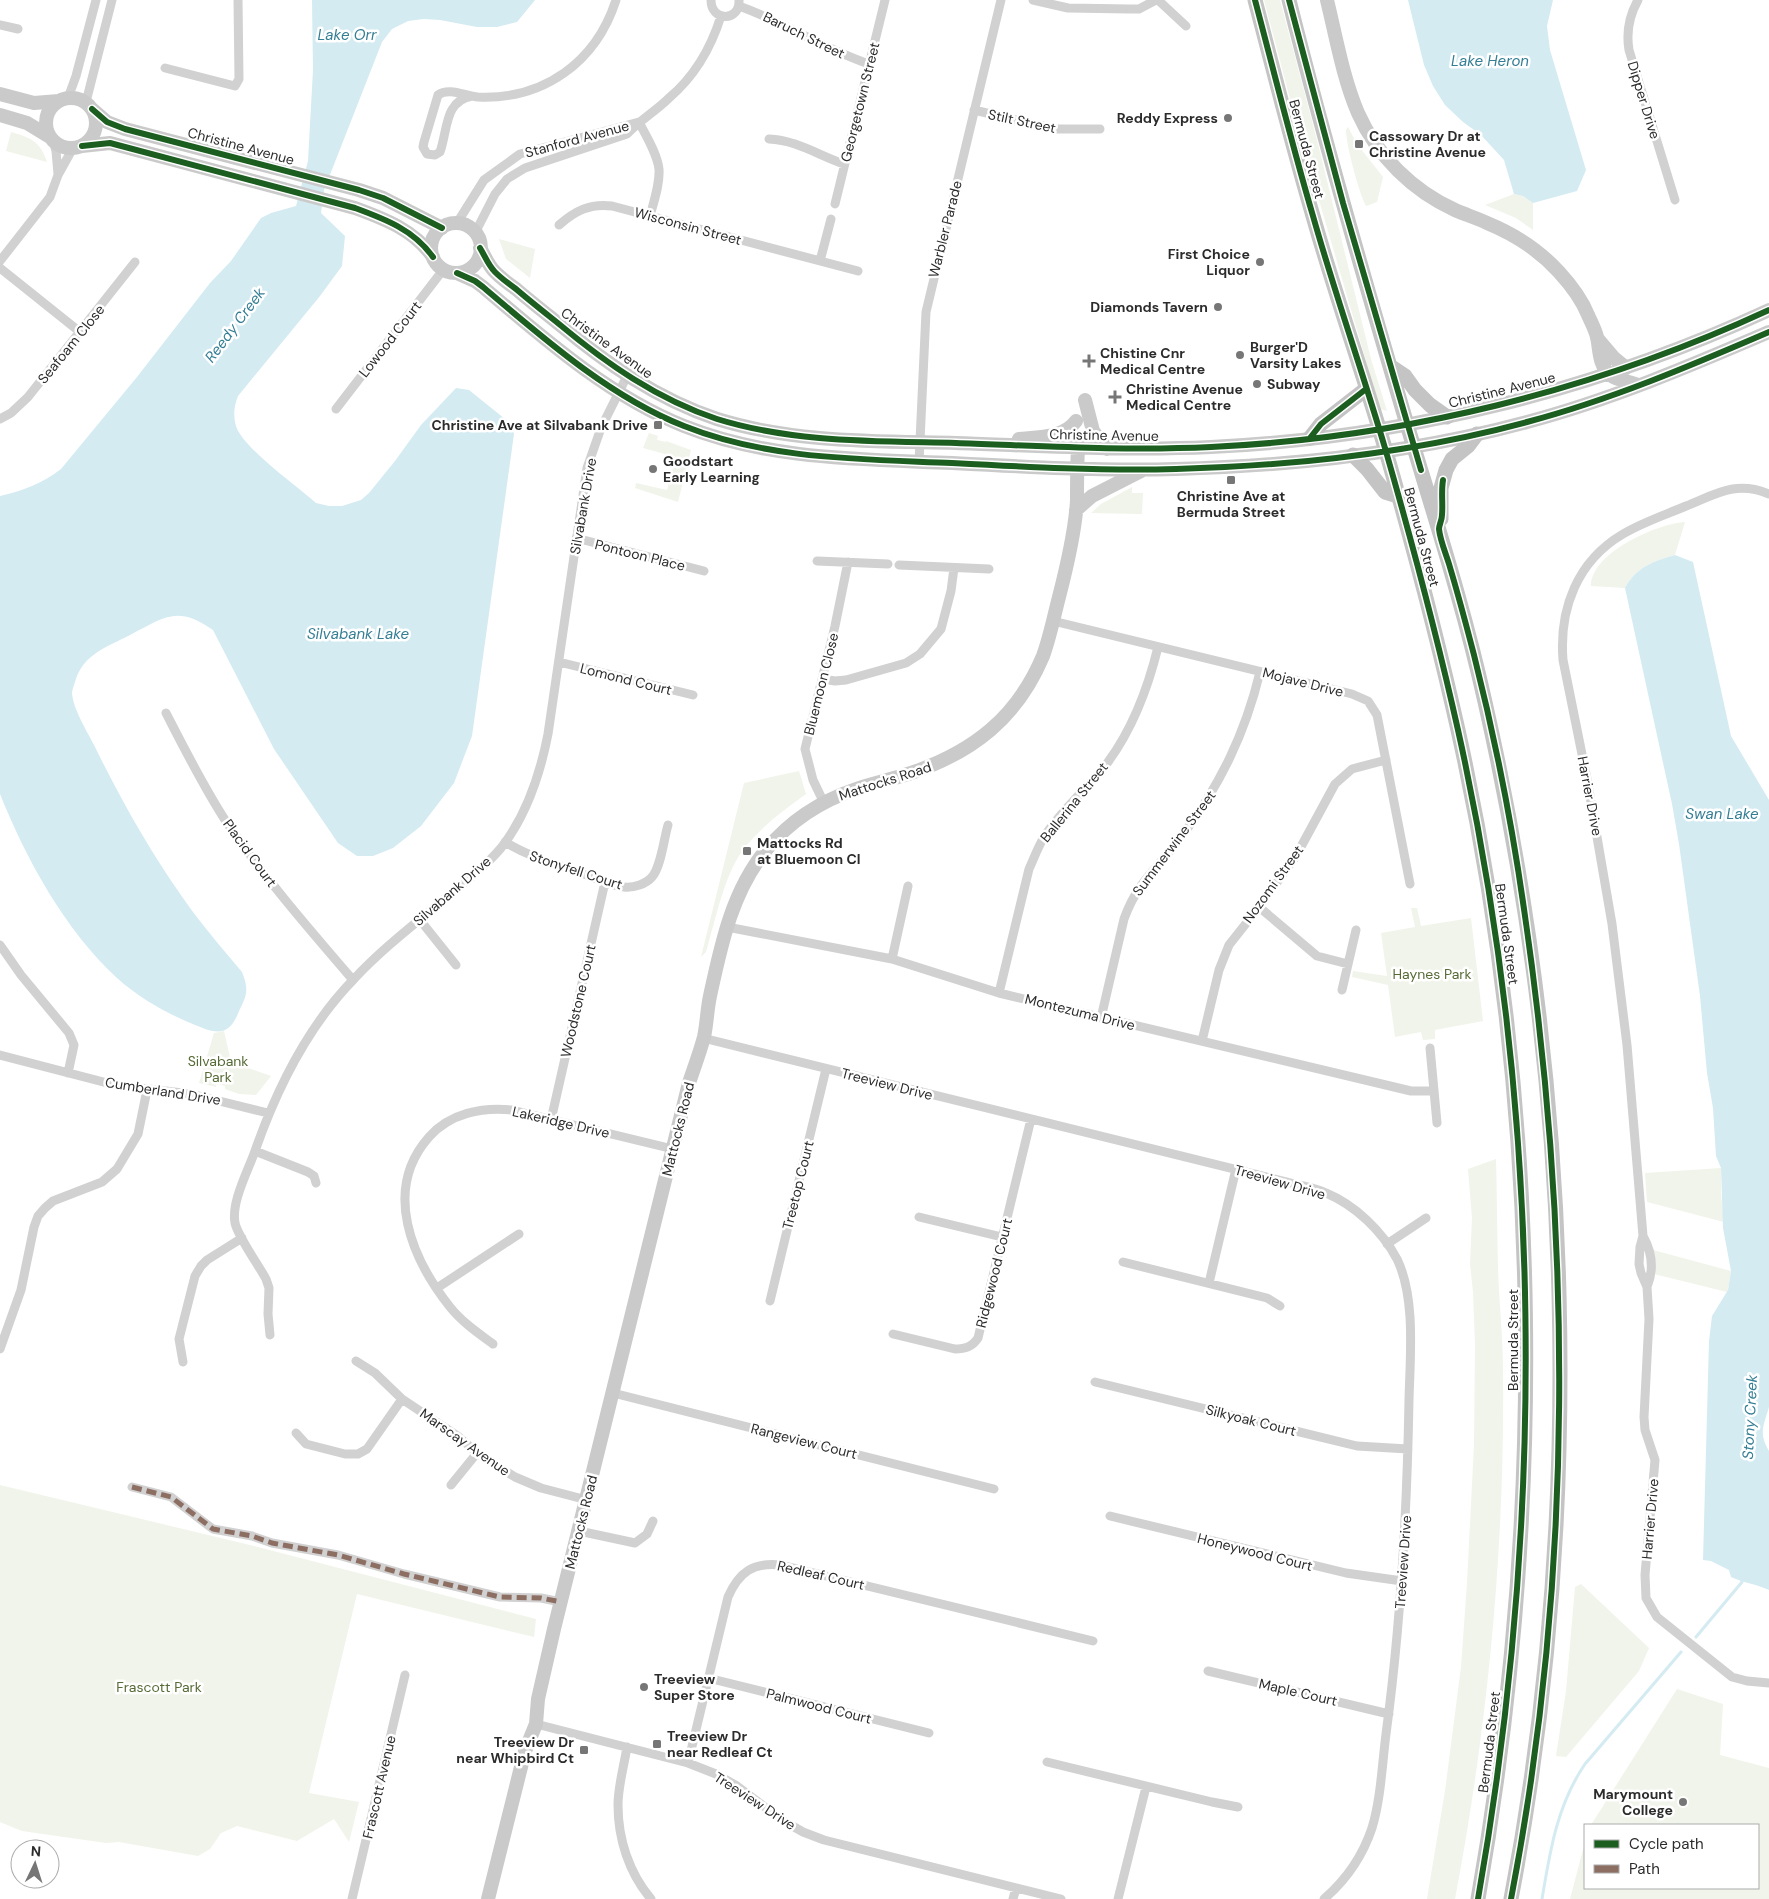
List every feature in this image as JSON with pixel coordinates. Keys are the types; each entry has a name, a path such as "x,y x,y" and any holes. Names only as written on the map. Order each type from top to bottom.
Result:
{"main road":[{"name":"Bermuda Street","path":"1255,0 1312,214 1379,429 1440,652 1478,831 1507,1029 1522,1208 1526,1367 1525,1452 1520,1553 1505,1724 1478,1899"},
{"name":"Bermuda Street","path":"1289,0 1338,186 1474,654 1512,833 1540,1029 1554,1186 1557,1260 1559,1387 1555,1526 1543,1674 1522,1834 1511,1899"},
{"path":"1327,0 1354,102 1365,126 1387,158 1414,185 1434,199 1503,230 1527,244 1546,259 1563,277 1587,312 1597,337 1600,358 1609,374 1619,380 1638,385"},
{"path":"0,94 34,103 74,98 89,105 96,117 94,134 89,141 78,147"},
{"path":"51,139 46,121 48,113 63,99"},
{"name":"Christine Avenue","path":"89,105 107,122 125,129 383,198 442,228"},
{"path":"0,115 27,123 59,145 78,147 110,143 294,191 378,216 406,230 424,246 432,258 450,271 483,287 585,370 618,392 673,422 714,437 759,449 811,456 1077,469 1144,470 1286,463 1353,455 1477,434 1552,415 1702,361 1769,332"},
{"path":"432,258 432,241 436,233 442,228 449,224 458,223 470,228 475,233 480,248 477,260 472,267 465,271 450,271"},
{"name":"Christine Avenue","path":"480,248 495,272 590,350 626,376 662,396 715,418 759,430 812,437 919,443 1108,449 1212,447 1310,438 1407,425 1516,401 1609,374 1724,331 1769,310"},
{"path":"1724,331 1744,329 1769,319"},
{"path":"1597,337 1614,358 1626,368"},
{"path":"1390,366 1405,376 1415,390 1430,405 1447,417"},
{"path":"1310,438 1321,424 1366,389"},
{"path":"1085,400 1093,431 1108,449"},
{"path":"986,445 1063,433 1072,427 1076,421"},
{"path":"1439,530 1442,512 1442,488 1446,470 1452,459 1468,446 1477,434"},
{"path":"811,456 812,437"},
{"name":"Christine Avenue","path":"1076,510 1078,448"},
{"path":"1353,455 1385,492 1398,496"},
{"path":"1076,510 1092,496 1144,470"},
{"name":"Mattocks Road","path":"488,1899 525,1751 536,1724 538,1698 561,1602 689,1083 703,1038 710,996 727,927 737,896 745,880 767,849 794,822 824,803 857,788 938,763 956,755 988,732 1014,705 1035,673 1044,654 1069,553 1076,510"}],"street":[{"path":"63,99 76,76 96,0"},
{"path":"89,105 112,0"},
{"path":"165,68 235,86 239,79 238,0"},
{"path":"469,96 463,98 453,107 440,152 435,155 427,154 423,146 438,95 445,91 469,96 501,97 514,95 538,87 564,74 591,50 612,13 616,0"},
{"path":"709,0 711,8 721,16 735,14 739,3"},
{"name":"Georgetown Street","path":"835,204 885,0"},
{"name":"Warbler Parade","path":"919,462 926,312 1001,0"},
{"path":"1034,0 1068,8 1129,9 1147,6 1157,0 1186,26"},
{"name":"Dipper Drive","path":"1638,0 1630,17 1628,30 1629,50 1675,200"},
{"name":"Baruch Street","path":"739,3 851,58 869,64"},
{"name":"Stanford Avenue","path":"475,233 495,194 507,179 525,168 627,134 670,98 684,84 708,48 721,16"},
{"path":"0,25 18,29"},
{"name":"Stilt Street","path":"974,110 1054,129 1100,129"},
{"path":"639,122 659,169 658,183 650,216"},
{"name":"Stanford Avenue","path":"458,223 484,180 520,154 639,122"},
{"path":"51,139 56,151 58,175"},
{"path":"768,139 784,140 799,144 844,164"},
{"path":"0,261 50,197 58,175 78,147"},
{"name":"Wisconsin Street","path":"559,225 570,215 586,207 601,204 858,271"},
{"path":"820,261 831,219"},
{"name":"Seafoam Close","path":"0,419 18,407 136,262"},
{"path":"0,268 80,332"},
{"name":"Lowood Court","path":"336,409 450,271"},
{"name":"Silvabank Drive","path":"270,1335 268,1314 269,1288 266,1279 242,1238 236,1223 235,1208 268,1113 304,1044 322,1018 353,980 387,947 481,868 505,842 529,802 539,776 548,734 587,468 598,434 626,376"},
{"name":"Harrier Drive","path":"1769,494 1750,488 1732,488 1654,519 1623,534 1599,552 1579,578 1570,594 1562,626 1563,660 1612,924 1627,1045 1643,1236 1648,1246 1651,1263 1650,1279 1647,1287 1649,1319 1644,1417 1645,1430 1654,1460 1645,1585 1646,1598 1657,1617 1732,1677 1740,1680 1769,1683"},
{"name":"Pontoon Place","path":"576,538 704,571"},
{"path":"817,560 888,564"},
{"name":"Bluemoon Close","path":"824,803 813,780 805,750 823,680 848,562"},
{"path":"899,565 989,570"},
{"path":"823,680 835,682 846,680 906,663 920,654 941,629 951,590 954,568"},
{"name":"Mojave Drive","path":"1053,621 1352,694 1368,701 1377,715 1410,884"},
{"name":"Ballerina Street","path":"999,993 1029,868 1044,838 1054,824 1097,775 1118,746 1137,712 1148,684 1158,647"},
{"name":"Lomond Court","path":"558,662 693,696"},
{"name":"Summerwine Street","path":"1101,1018 1129,904 1145,878 1178,842 1215,788 1245,725 1260,672"},
{"name":"Placid Court","path":"166,713 211,797 227,822 268,880 353,980"},
{"name":"Nozomi Street","path":"1202,1041 1223,956 1237,933 1259,907 1296,856 1335,784 1346,773 1359,766 1386,760"},
{"name":"Stonyfell Court","path":"505,842 536,859 605,882 631,887 646,882 652,877 658,866 668,825"},
{"name":"Woodstone Court","path":"551,1120 605,882"},
{"path":"892,959 908,886"},
{"path":"1259,907 1317,956 1348,964"},
{"path":"420,920 456,964"},
{"name":"Montezuma Drive","path":"727,927 892,959 999,993 1101,1018 1411,1091 1434,1091"},
{"path":"1342,990 1356,930"},
{"path":"0,945 70,1033 74,1045 68,1073"},
{"name":"Treeview Drive","path":"703,1038 826,1070 1236,1169 1325,1193 1346,1204 1365,1219 1387,1244 1397,1260 1404,1278 1408,1302 1410,1346 1407,1510 1396,1660 1378,1801 1371,1829 1354,1865 1324,1899"},
{"path":"1430,1048 1437,1123"},
{"name":"Cumberland Drive","path":"0,1055 116,1085 191,1094 268,1113"},
{"name":"Treetop Court","path":"770,1301 826,1070"},
{"path":"0,1349 17,1304 38,1216 53,1201 102,1182 117,1170 138,1134 147,1090"},
{"name":"Lakeridge Drive","path":"493,1344 470,1327 451,1307 423,1268 417,1252 405,1212 404,1190 410,1166 427,1139 442,1126 459,1116 478,1110 512,1110 673,1149"},
{"name":"Ridgewood Court","path":"893,1334 956,1349 964,1349 978,1338 1031,1118"},
{"path":"255,1151 308,1172 314,1176 316,1183"},
{"path":"1209,1283 1236,1169"},
{"path":"920,1217 1002,1237"},
{"path":"1387,1244 1426,1218"},
{"path":"437,1288 518,1234"},
{"path":"183,1362 179,1339 195,1276 207,1260 242,1238"},
{"path":"1123,1262 1267,1298 1280,1306"},
{"name":"Marscay Avenue","path":"356,1361 376,1373 402,1399 459,1437 477,1454 532,1485 587,1500"},
{"name":"Silkyoak Court","path":"1095,1382 1352,1445 1408,1449"},
{"name":"Rangeview Court","path":"613,1394 994,1489"},
{"path":"296,1433 306,1444 345,1454 358,1454 368,1448 402,1399"},
{"path":"451,1485 477,1454"},
{"path":"132,1487 171,1497 213,1529 252,1536 272,1544 338,1555 404,1574 500,1597 541,1598 561,1602"},
{"name":"Honeywood Court","path":"1110,1516 1346,1574 1402,1581"},
{"path":"579,1531 634,1542 647,1534 653,1521"},
{"name":"Redleaf Court","path":"688,1763 728,1597 733,1586 744,1572 762,1565 773,1564 1093,1641"},
{"name":"Maple Court","path":"1208,1670 1389,1714"},
{"name":"Frascott Avenue","path":"352,1899 405,1675"},
{"name":"Palmwood Court","path":"708,1678 929,1734"},
{"name":"Treeview Drive","path":"536,1724 688,1763 716,1774 737,1786 782,1820 803,1832 824,1840 1061,1899"},
{"path":"628,1747 618,1804 620,1826 625,1850 632,1869 651,1899"},
{"path":"1048,1762 1238,1806"},
{"path":"1118,1899 1146,1786"},
{"path":"1014,1899 1016,1888"}],"green space":[{"path":"1264,0 1280,0 1371,359 1387,411 1380,409 1368,374 1366,361 1295,118"},
{"path":"1348,127 1357,144 1383,177 1377,202 1366,206 1350,157 1346,130"},
{"path":"11,132 34,141 42,150 47,162 6,151"},
{"path":"1514,194 1523,196 1533,203 1533,230 1516,218 1485,205"},
{"path":"499,239 535,249 530,278 506,259"},
{"path":"649,433 658,436 657,440 666,441 691,450 678,502 635,488 636,483 667,490 676,457 643,448"},
{"path":"1132,487 1132,493 1143,493 1142,514 1091,513 1101,504"},
{"path":"1685,522 1675,555 1646,566 1634,575 1625,588 1591,586 1594,574 1602,562 1627,542 1658,528"},
{"path":"799,771 806,794 764,827 736,860 725,885 706,952 701,957 744,783"},
{"name":"Haynes Park","path":"1411,908 1417,908 1421,926 1471,918 1483,1021 1435,1030 1435,1039 1423,1040 1421,1032 1395,1037 1388,985 1352,977 1353,971 1387,976 1381,933 1415,927"},
{"name":"Silvabank Park","path":"224,1031 231,1062 271,1076 256,1095 239,1094 225,1089 225,1086 216,1084 216,1087 199,1083 214,1033"},
{"path":"1496,1159 1498,1268 1503,1357 1503,1436 1501,1503 1492,1636 1477,1768 1455,1899 1427,1899 1445,1791 1461,1667 1467,1583 1474,1445 1475,1345 1470,1264 1472,1218 1468,1169"},
{"path":"1721,1168 1724,1222 1647,1202 1645,1173"},
{"path":"1653,1250 1731,1271 1727,1292 1654,1274"},
{"name":"Frascott Park","path":"0,1485 254,1546 536,1619 534,1637 357,1594 309,1793 359,1802 349,1842 334,1819 297,1841 237,1826 221,1833 210,1849 198,1856 119,1842 106,1843 22,1831 0,1822"},
{"path":"1581,1584 1649,1648 1639,1671 1566,1757 1556,1756 1566,1691 1575,1587"},
{"name":"Marymount College","path":"1677,1689 1723,1704 1720,1755 1769,1768 1769,1899 1570,1899 1584,1846 1584,1889 1759,1889 1759,1824 1592,1824"}],"water":[{"name":"Silvabank Lake","path":"312,0 535,0 517,22 497,27 477,27 440,20 408,21 392,29 382,42 324,190 321,213 345,236 342,266 320,296 238,396 234,418 240,435 259,455 316,503 342,506 361,500 369,493 421,425 456,388 469,390 510,423 514,434 472,736 454,783 421,826 393,848 373,856 357,856 338,843 274,749 213,630 201,622 180,616 162,619 97,653 90,658 79,672 72,692 75,706 84,727 125,804 158,861 183,898 204,927 242,972 246,983 244,1001 231,1025 222,1031 216,1031 185,1021 154,1005 117,978 98,959 64,916 35,868 10,819 0,794 0,496 32,486 61,469 137,377 210,283 231,261 261,218 296,206 308,161 313,70"},
{"name":"Lake Heron","path":"1408,0 1553,0 1547,26 1550,50 1586,170 1577,191 1533,203 1523,196 1514,194 1504,160 1481,135 1463,122 1445,105 1433,86 1424,65"},
{"name":"Swan Lake","path":"1675,555 1693,562 1731,736 1769,800 1769,1407 1763,1434 1769,1451 1769,1590 1731,1577 1729,1570 1711,1561 1703,1560 1709,1341 1712,1316 1728,1290 1731,1271 1723,1228 1721,1168 1716,1156 1713,1108 1707,1073 1700,996 1679,844 1625,588 1629,581 1646,566"}],"waterway":[{"name":"Stony Creek","path":"1696,1637 1742,1582 1742,1579"},
{"name":"Stony Creek","path":"1542,1899 1556,1829 1575,1780 1585,1764 1681,1652"}],"marked path":[{"path":"132,1487 171,1497 213,1529 252,1536 272,1543 338,1555 404,1574 500,1597 541,1598 561,1602"}],"cycle path":[{"path":"1255,0 1305,189 1395,483 1442,660 1458,730 1486,874 1507,1020 1520,1166 1525,1313 1524,1460 1516,1607 1500,1754 1478,1899"},
{"path":"1289,0 1343,203 1421,470"},
{"path":"92,109 107,122 125,129 359,190 383,198 442,228"},
{"path":"82,146 110,143 355,208 398,226 417,240 433,257"},
{"path":"480,248 497,274 577,339 653,391 695,411 746,427 806,437 866,441 1084,448 1179,448 1283,442 1355,433 1426,421 1496,406 1566,387 1703,339 1769,310"},
{"path":"457,273 475,281 553,346 604,383 657,414 716,437 749,446 816,456 1036,467 1148,469 1264,465 1353,456 1441,442 1527,422 1619,393 1680,370 1769,332"},
{"path":"1310,438 1321,424 1366,389"},
{"path":"1443,480 1440,533 1465,620 1489,718 1508,813 1524,909 1540,1032 1551,1156 1558,1280 1559,1404 1555,1529 1546,1653 1532,1776 1511,1899"}],"place":[{"name":"Reddy Express","path":"1228,118"},
{"name":"Cassowary Dr at Christine Avenue","path":"1359,144"},
{"name":"First Choice Liquor","path":"1260,262"},
{"name":"Diamonds Tavern","path":"1218,307"},
{"name":"Burger'D Varsity Lakes","path":"1240,355"},
{"name":"Chistine Cnr Medical Centre","path":"1089,361"},
{"name":"Subway","path":"1257,384"},
{"name":"Christine Avenue Medical Centre","path":"1115,397"},
{"name":"Christine Ave at Silvabank Drive","path":"658,425"},
{"name":"Goodstart Early Learning","path":"653,469"},
{"name":"Christine Ave at Bermuda Street","path":"1231,480"},
{"name":"Mattocks Rd at Bluemoon Cl","path":"747,851"},
{"name":"Treeview Super Store","path":"644,1687"},
{"name":"Treeview Dr near Redleaf Ct","path":"657,1744"},
{"name":"Treeview Dr near Whipbird Ct","path":"584,1750"},
{"name":"Marymount College","path":"1683,1802"}],"water label":[{"name":"Lake Orr","path":"347,35"},
{"name":"Reedy Creek","path":"235,325"}]}
